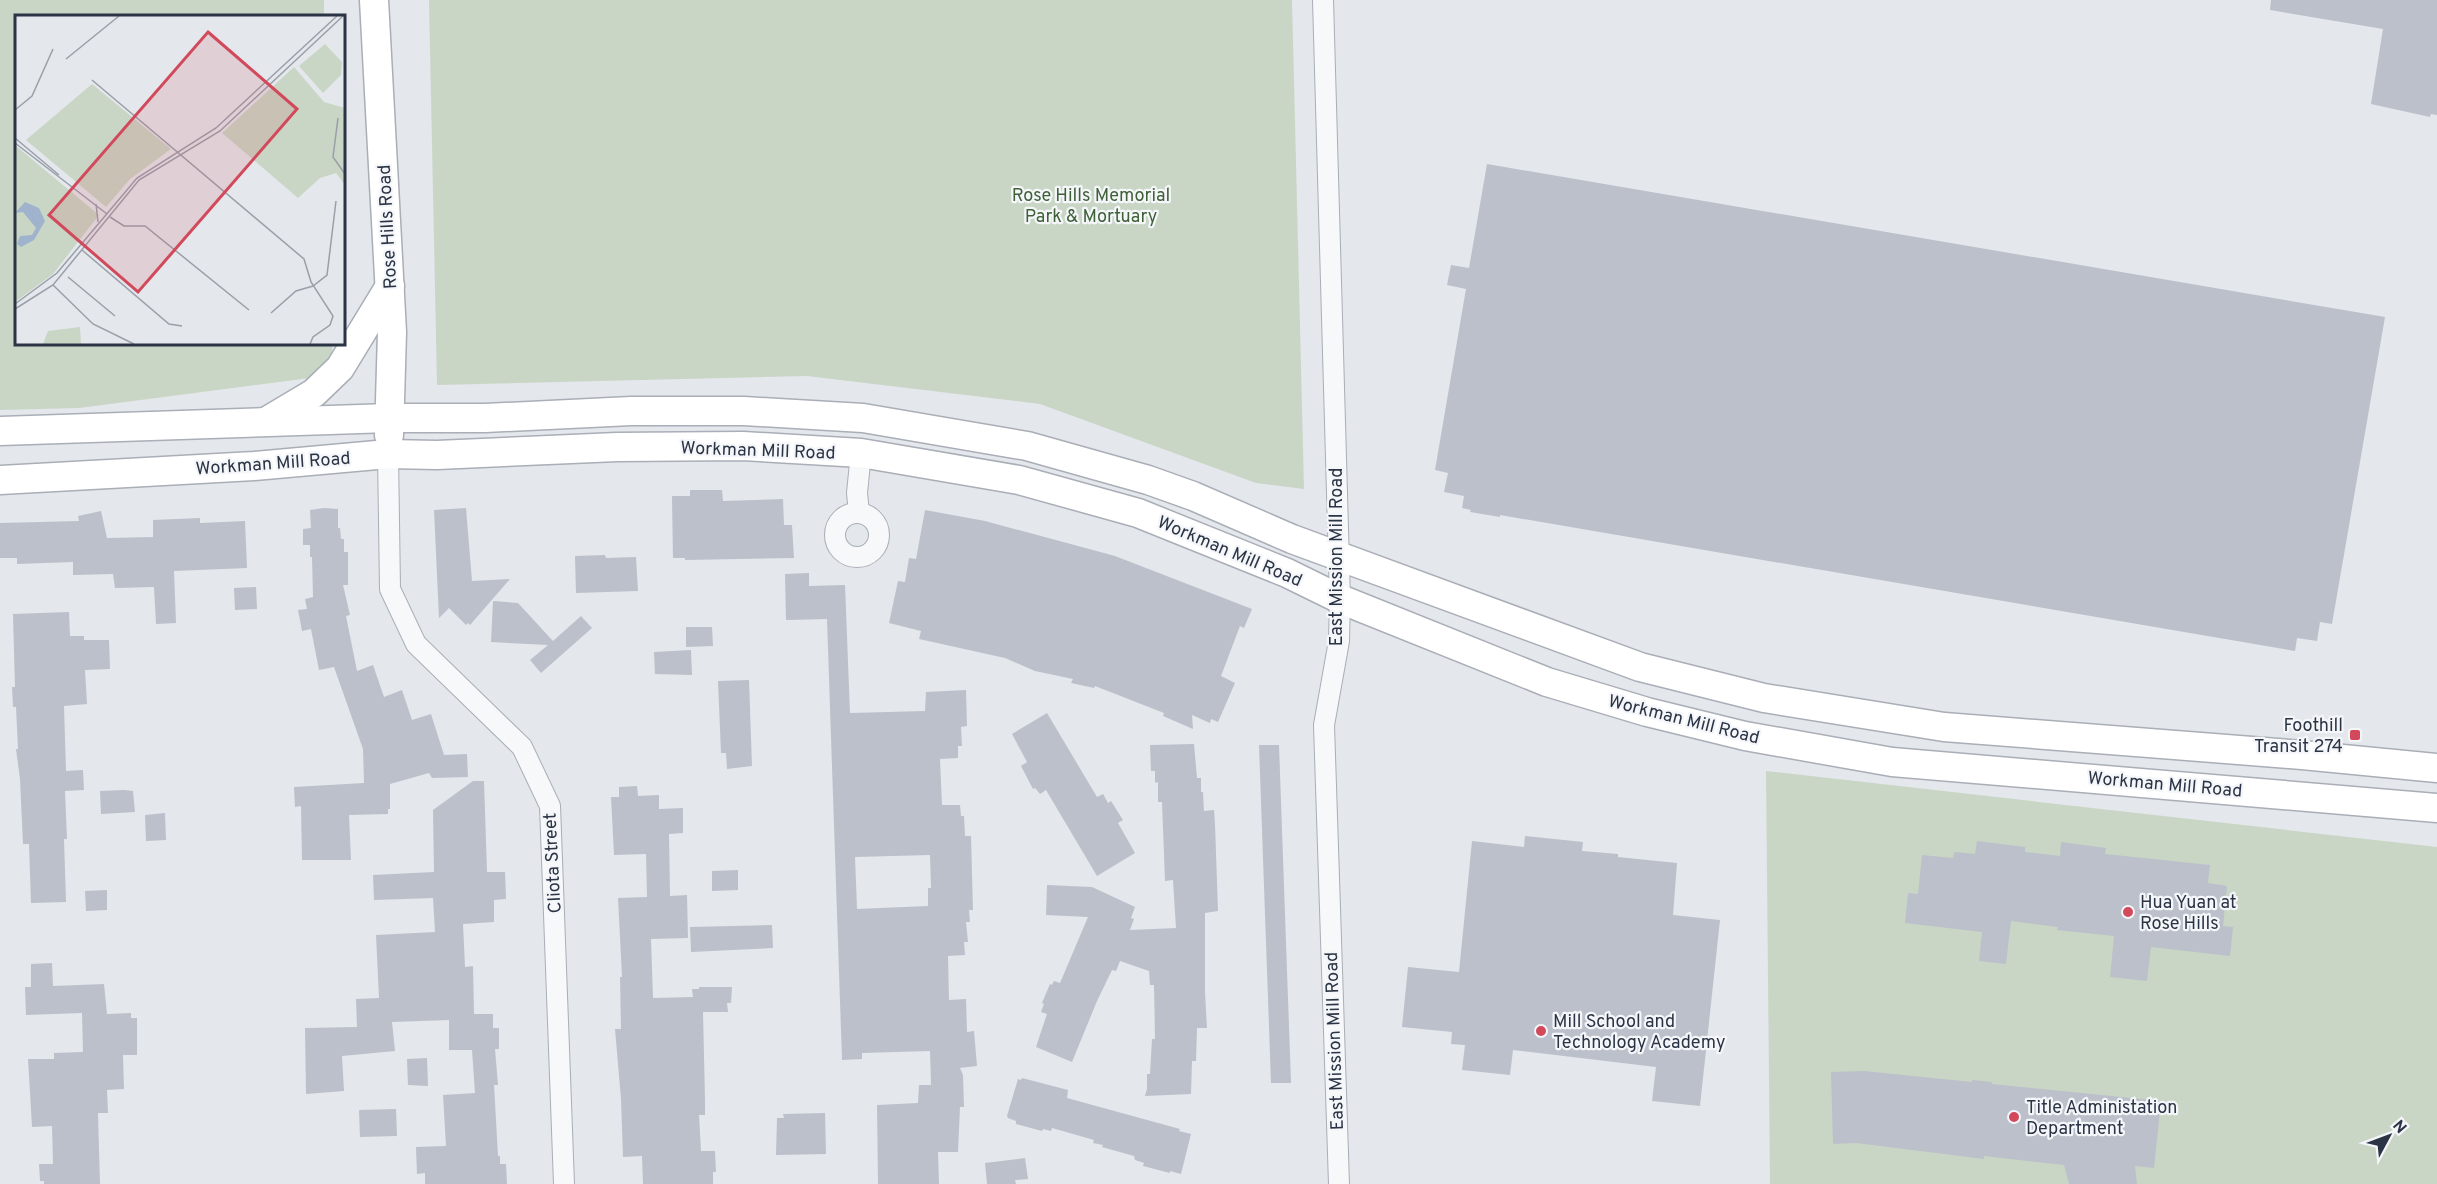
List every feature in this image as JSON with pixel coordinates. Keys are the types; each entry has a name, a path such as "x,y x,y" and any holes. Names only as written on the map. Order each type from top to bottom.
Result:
{"main road":[{"name":"Rose Hills Road","path":"374,0 392,332 388,454"},
{"path":"266,422 314,393 340,368 390,286"},
{"name":"Workman Mill Road","path":"0,431 390,418 476,418 663,410 744,411 863,417 1027,446 1148,480 1338,556 1640,667 1764,698 1944,727 2437,768"},
{"path":"658,447 667,431 689,423 837,424 863,417"},
{"name":"Workman Mill Road","path":"0,480 254,466 388,454 743,446 861,453 1019,480 1138,513 1287,573 1340,599 1547,682 1647,712 1745,736 1892,762 2437,808"},
{"path":"1745,736 1754,722 1769,717 1817,726 1893,734 1918,733 1944,727"}],"street":[{"name":"East Mission Mill Road","path":"1323,0 1340,599 1338,641 1324,725 1339,1184"},
{"path":"858,503 861,453"},
{"name":"Cliota Street","path":"388,454 390,590 416,644 522,747 550,806 564,1184"}],"green space":[{"path":"0,0 324,0 324,15 15,15 15,345 332,345 333,375 79,408 0,410"},
{"name":"Rose Hills Memorial Park & Mortuary","path":"429,0 1292,0 1304,489 1256,483 1040,404 807,376 437,385"},
{"path":"1766,771 2437,847 2437,1184 1770,1184"}],"building":[{"path":"2271,0 2437,0 2437,115 2431,114 2430,117 2371,104 2383,29 2270,10"},
{"path":"1487,164 2385,317 2332,624 2320,622 2317,641 2297,638 2295,651 1500,515 1500,517 1470,512 1471,510 1462,508 1464,496 1444,492 1448,473 1435,470 1466,289 1447,285 1451,265 1469,268"},
{"path":"690,490 722,490 723,501 783,499 784,525 792,525 794,558 685,560 685,558 673,558 672,496 690,496"},
{"path":"466,508 472,581 510,579 470,625 468,623 466,625 449,608 439,618 434,510"},
{"path":"338,509 338,528 340,528 341,539 344,539 344,552 348,552 348,585 343,585 350,615 346,616 357,671 373,665 384,697 402,690 412,720 431,714 444,755 467,754 468,777 432,778 429,773 390,784 388,814 349,815 351,860 302,860 301,806 295,807 294,787 364,783 363,749 334,667 319,670 311,629 302,631 298,610 307,609 305,599 313,597 312,557 310,557 310,545 303,545 303,529 311,528 310,510"},
{"path":"925,510 985,521 1115,556 1252,609 1244,628 1240,626 1221,676 1235,683 1218,722 1211,719 1210,723 1192,715 1193,729 1163,716 1164,713 1095,686 1094,688 1071,683 1073,679 1035,671 1005,658 919,639 921,631 889,623 898,581 905,582 909,558 916,559"},
{"path":"101,511 107,538 153,537 153,520 200,518 200,523 245,521 247,568 174,571 176,623 156,624 154,587 115,588 113,574 73,575 73,562 17,564 17,558 0,558 0,523 79,521 78,516"},
{"path":"605,555 606,558 636,557 638,591 576,593 575,556"},
{"path":"809,573 809,586 845,585 850,713 925,711 926,692 966,690 967,726 961,727 962,746 958,746 958,758 940,759 942,805 960,805 961,816 964,816 965,836 971,836 973,910 969,910 970,922 966,922 968,942 964,942 965,955 948,956 949,1000 966,999 967,1032 974,1031 977,1066 960,1068 963,1075 964,1107 960,1107 958,1152 938,1152 939,1184 878,1184 877,1105 918,1103 919,1085 931,1085 930,1051 862,1053 862,1059 842,1060 827,619 786,620 785,574","holes":["930,855 931,888 928,888 928,906 857,909 855,857"]},
{"path":"256,587 257,609 235,610 234,588"},
{"path":"493,601 518,603 553,641 581,616 592,628 541,673 530,660 548,645 491,642"},
{"path":"69,612 70,636 84,636 84,640 109,640 110,669 85,670 87,704 64,706 66,771 83,770 84,790 65,791 66,902 31,903 29,844 23,844 16,749 18,749 16,707 13,707 12,687 15,687 13,614"},
{"path":"686,627 712,627 713,646 686,647"},
{"path":"691,650 692,675 655,674 654,652"},
{"path":"749,680 752,766 727,769 726,753 721,753 718,681"},
{"path":"1047,713 1097,797 1103,794 1108,803 1111,801 1123,820 1118,823 1135,853 1097,876 1046,790 1040,794 1035,788 1033,789 1021,766 1027,762 1012,734"},
{"path":"1194,744 1197,778 1201,778 1204,811 1214,810 1215,824 1218,911 1205,913 1207,1028 1197,1028 1196,1061 1192,1061 1191,1094 1145,1096 1147,1074 1150,1074 1152,1039 1155,1039 1154,985 1150,985 1149,971 1120,961 1116,971 1112,970 1072,1062 1036,1047 1047,1014 1041,1012 1044,1004 1042,1003 1050,984 1052,985 1054,981 1060,983 1088,917 1046,915 1047,885 1092,887 1135,907 1130,930 1176,928 1173,880 1165,881 1162,802 1158,802 1158,782 1155,783 1155,771 1151,771 1150,745"},
{"path":"1259,745 1279,745 1291,1083 1271,1083"},
{"path":"473,781 484,781 487,872 505,872 506,899 494,900 494,922 463,924 465,967 473,966 474,1014 493,1014 493,1028 499,1028 499,1049 495,1049 498,1085 494,1085 498,1156 500,1156 500,1164 506,1164 507,1184 425,1184 425,1173 417,1174 416,1147 446,1146 443,1095 475,1093 472,1050 449,1050 449,1020 392,1022 395,1051 342,1056 344,1091 306,1094 305,1028 357,1027 356,999 379,998 376,935 435,932 433,898 374,900 373,875 434,872 433,810"},
{"path":"637,786 638,796 659,795 659,809 683,808 683,833 669,834 670,896 687,895 688,938 651,939 653,998 693,997 692,989 699,989 699,987 732,987 731,1003 727,1003 728,1012 703,1012 705,1115 699,1115 701,1151 715,1151 716,1172 713,1172 713,1184 643,1184 642,1156 623,1157 615,1029 621,1029 620,977 622,977 618,898 647,897 646,854 614,855 611,797 619,797 619,787"},
{"path":"100,791 133,791 135,812 101,814"},
{"path":"165,813 166,840 146,841 145,815"},
{"path":"1525,836 1583,842 1582,851 1677,863 1673,915 1720,920 1700,1106 1652,1101 1656,1067 1513,1050 1510,1075 1462,1070 1465,1045 1451,1044 1452,1032 1402,1027 1408,967 1459,972 1472,841 1524,847"},
{"name":"Hua Yuan at Rose Hills","path":"1977,841 2025,847 2025,852 2060,856 2061,842 2106,848 2105,854 2210,865 2208,883 2227,886 2223,926 2233,927 2230,956 2151,947 2147,981 2110,977 2114,936 2057,930 2058,927 2011,921 2006,964 1979,961 1982,932 1905,923 1908,893 1918,894 1922,855 1953,858 1954,852 1975,854"},
{"path":"738,870 738,890 712,891 712,871"},
{"path":"107,890 107,910 86,911 85,891"},
{"path":"772,925 773,948 691,952 690,927"},
{"path":"52,963 53,986 104,984 107,1014 131,1013 131,1018 137,1018 137,1055 123,1055 124,1089 107,1090 108,1113 98,1113 100,1184 44,1184 44,1181 40,1181 39,1164 53,1164 52,1126 32,1127 28,1059 54,1059 54,1053 83,1052 82,1013 26,1015 25,987 31,987 31,964"},
{"path":"427,1058 428,1086 408,1085 407,1059"},
{"path":"1864,1071 1992,1082 1992,1084 2161,1101 2154,1168 2135,1166 2137,1184 2069,1184 2064,1165 1984,1156 1984,1159 1856,1143 1833,1144 1831,1072"},
{"path":"1022,1078 1068,1090 1067,1098 1191,1134 1181,1174 1143,1166 1144,1163 1135,1160 1134,1156 1102,1147 1103,1145 1093,1143 1094,1140 1052,1128 1051,1131 1043,1129 1042,1131 1016,1124 1016,1121 1007,1116 1018,1079"},
{"path":"396,1109 397,1136 360,1137 359,1110"},
{"path":"825,1113 826,1154 776,1155 777,1118 784,1118 783,1114"},
{"path":"1025,1158 1028,1179 1015,1180 1016,1184 987,1184 985,1163"}],"place":[{"name":"Foothill Transit 274","path":"2355,735"},
{"name":"Hua Yuan at Rose Hills","path":"2128,912"},
{"name":"Mill School and Technology Academy","path":"1541,1031"},
{"name":"Title Administation Department","path":"2014,1117"}]}
